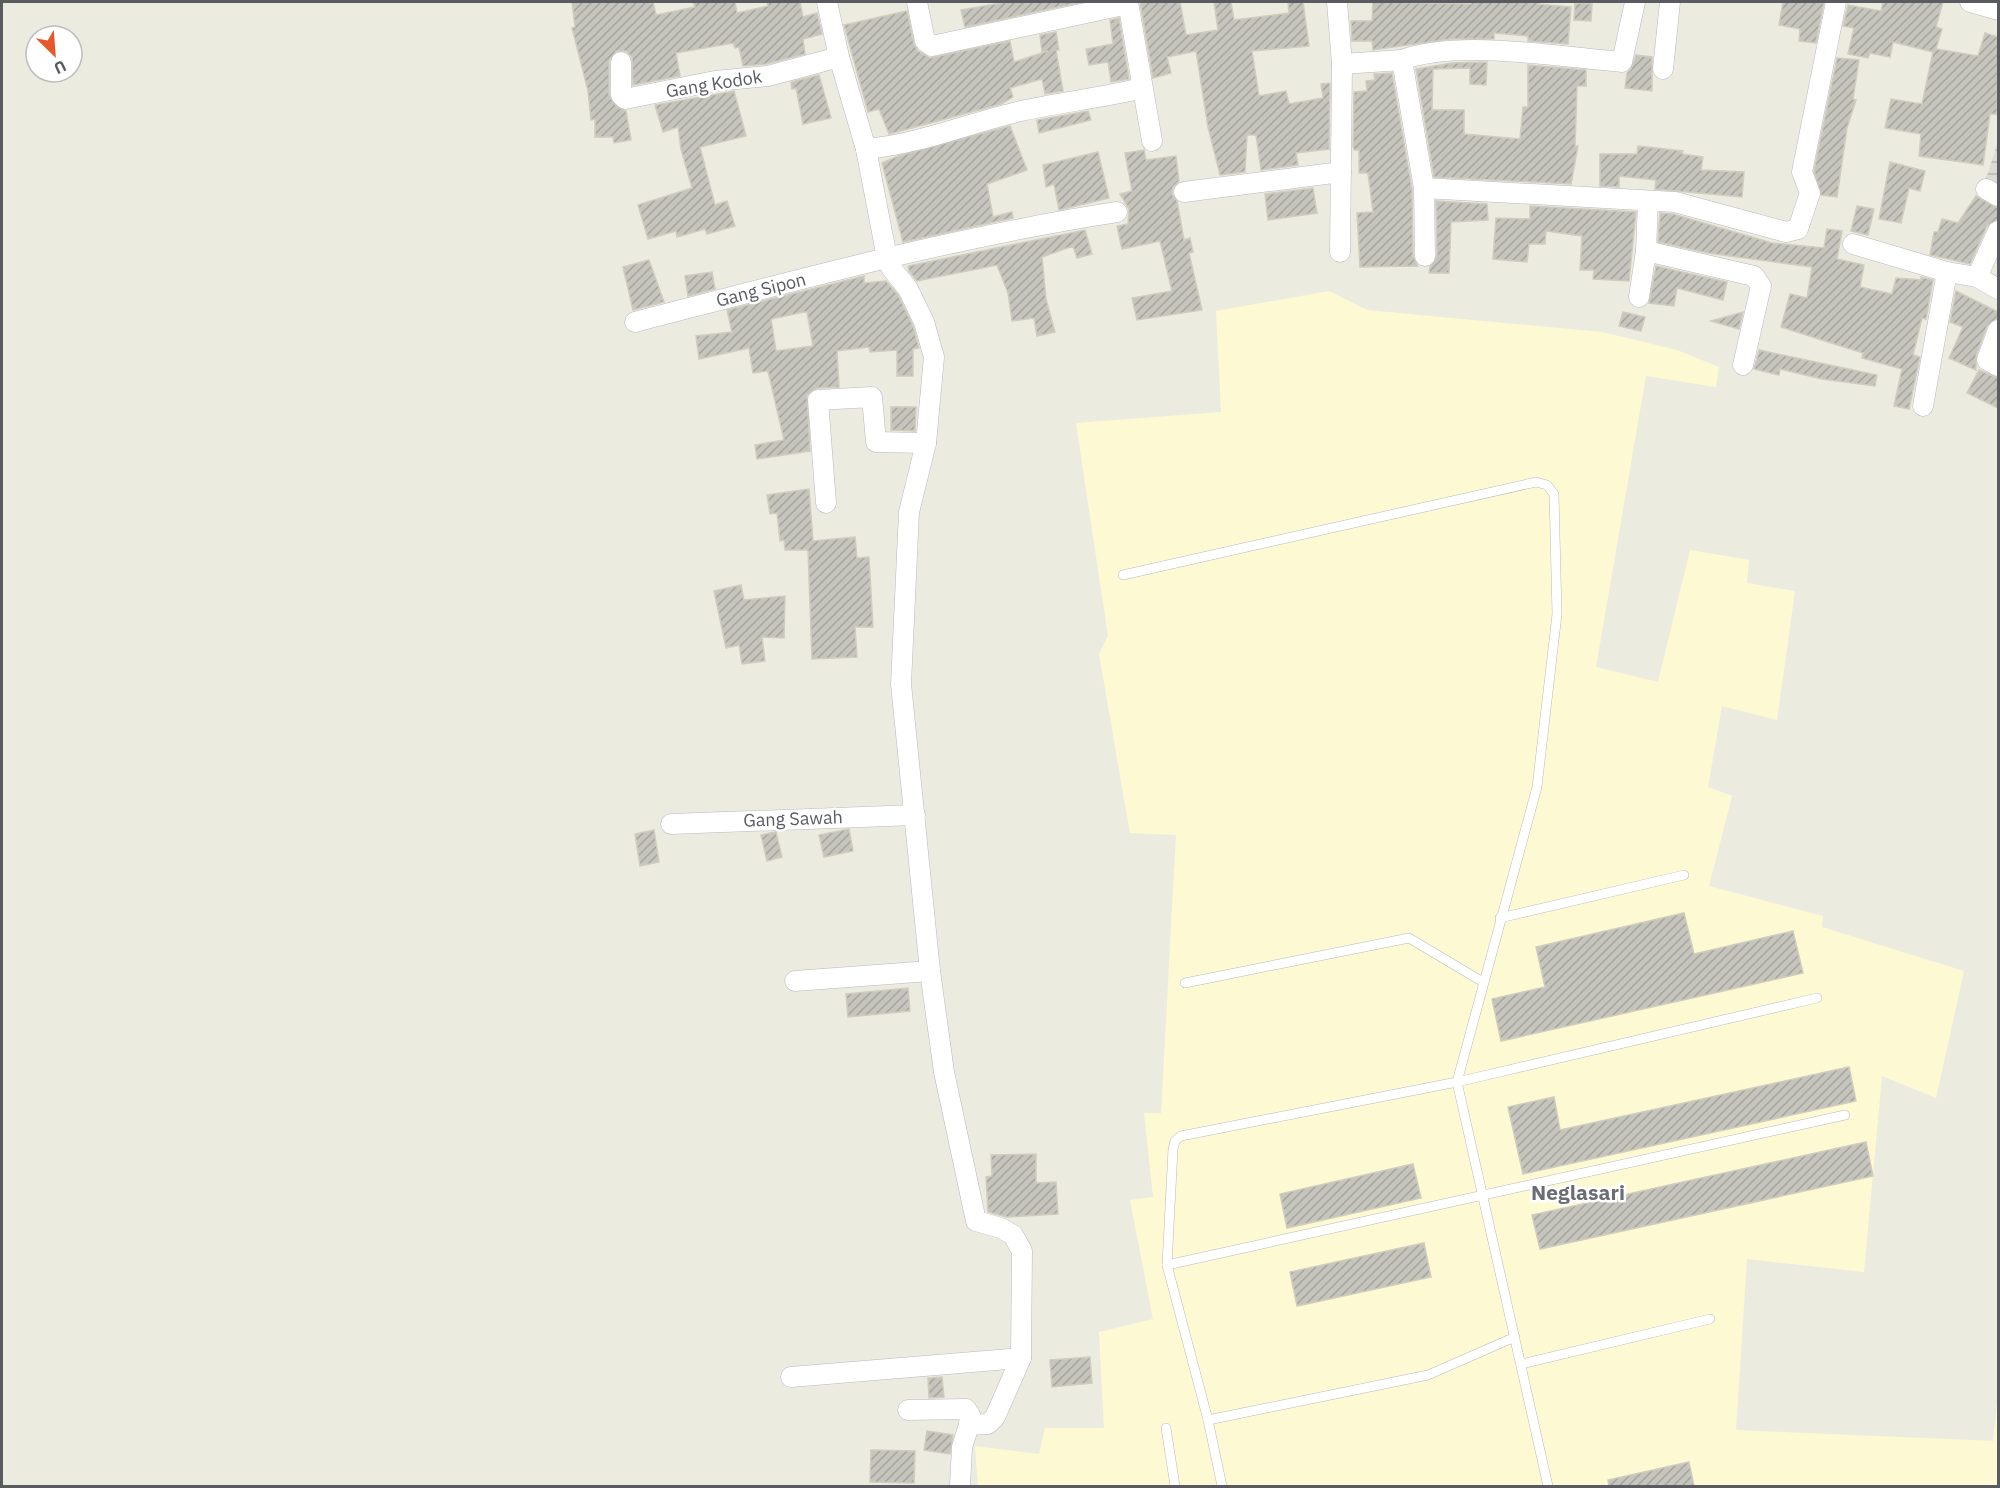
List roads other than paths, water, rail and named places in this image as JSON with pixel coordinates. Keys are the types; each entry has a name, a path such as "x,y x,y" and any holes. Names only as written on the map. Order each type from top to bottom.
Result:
{"street":[{"path":"827,2 839,57 866,149 887,258 892,269 908,289 924,322 934,357 926,443 909,512 901,684 930,971 944,1072 976,1221 1001,1228 1013,1235 1022,1251 1021,1358 995,1417 988,1424 969,1425"},
{"path":"917,2 925,41 932,46 1128,3 1152,141"},
{"path":"1337,2 1342,64 1340,252"},
{"path":"1342,64 1402,60 1420,53 1474,50 1622,62 1635,2"},
{"path":"1663,69 1670,2"},
{"path":"1424,188 1675,202 1786,232 1798,229 1810,194 1802,172 1836,2"},
{"path":"1970,2 1998,10"},
{"name":"Gang Kodok","path":"621,62 621,96 625,99 715,81 768,76 839,57"},
{"path":"1402,60 1424,188 1425,255"},
{"path":"866,149 896,146 1021,111 1087,101 1142,88"},
{"path":"1184,192 1341,172"},
{"path":"1639,297 1646,251 1648,202"},
{"name":"Gang Sipon","path":"635,322 887,258 1055,221 1117,212"},
{"path":"1977,277 1998,231"},
{"path":"1853,244 1947,272 1977,277 1998,289"},
{"path":"1646,251 1754,276 1759,280 1761,286 1743,365"},
{"path":"1923,406 1947,272"},
{"path":"1998,330 1987,360 1998,366"},
{"path":"826,502 818,400 872,397 876,442 926,443"},
{"name":"Gang Sawah","path":"671,824 915,814"},
{"path":"795,981 930,971"},
{"path":"791,1377 1021,1358"},
{"path":"908,1410 966,1409 970,1415 962,1447 960,1486"}],"lane":[{"path":"1123,574 1536,482 1547,485 1554,494 1557,614 1537,787 1457,1082 1548,1486"},
{"path":"1500,918 1684,875"},
{"path":"1185,983 1409,938 1483,982"},
{"path":"1222,1486 1208,1420 1167,1265 1173,1149 1175,1141 1181,1136 1457,1082 1816,998"},
{"path":"1167,1265 1845,1115"},
{"path":"1521,1364 1710,1319"},
{"path":"1208,1420 1428,1375 1515,1337"},
{"path":"1166,1428 1176,1486"}],"district":[{"name":"Neglasari","path":"1578,1193"}]}
